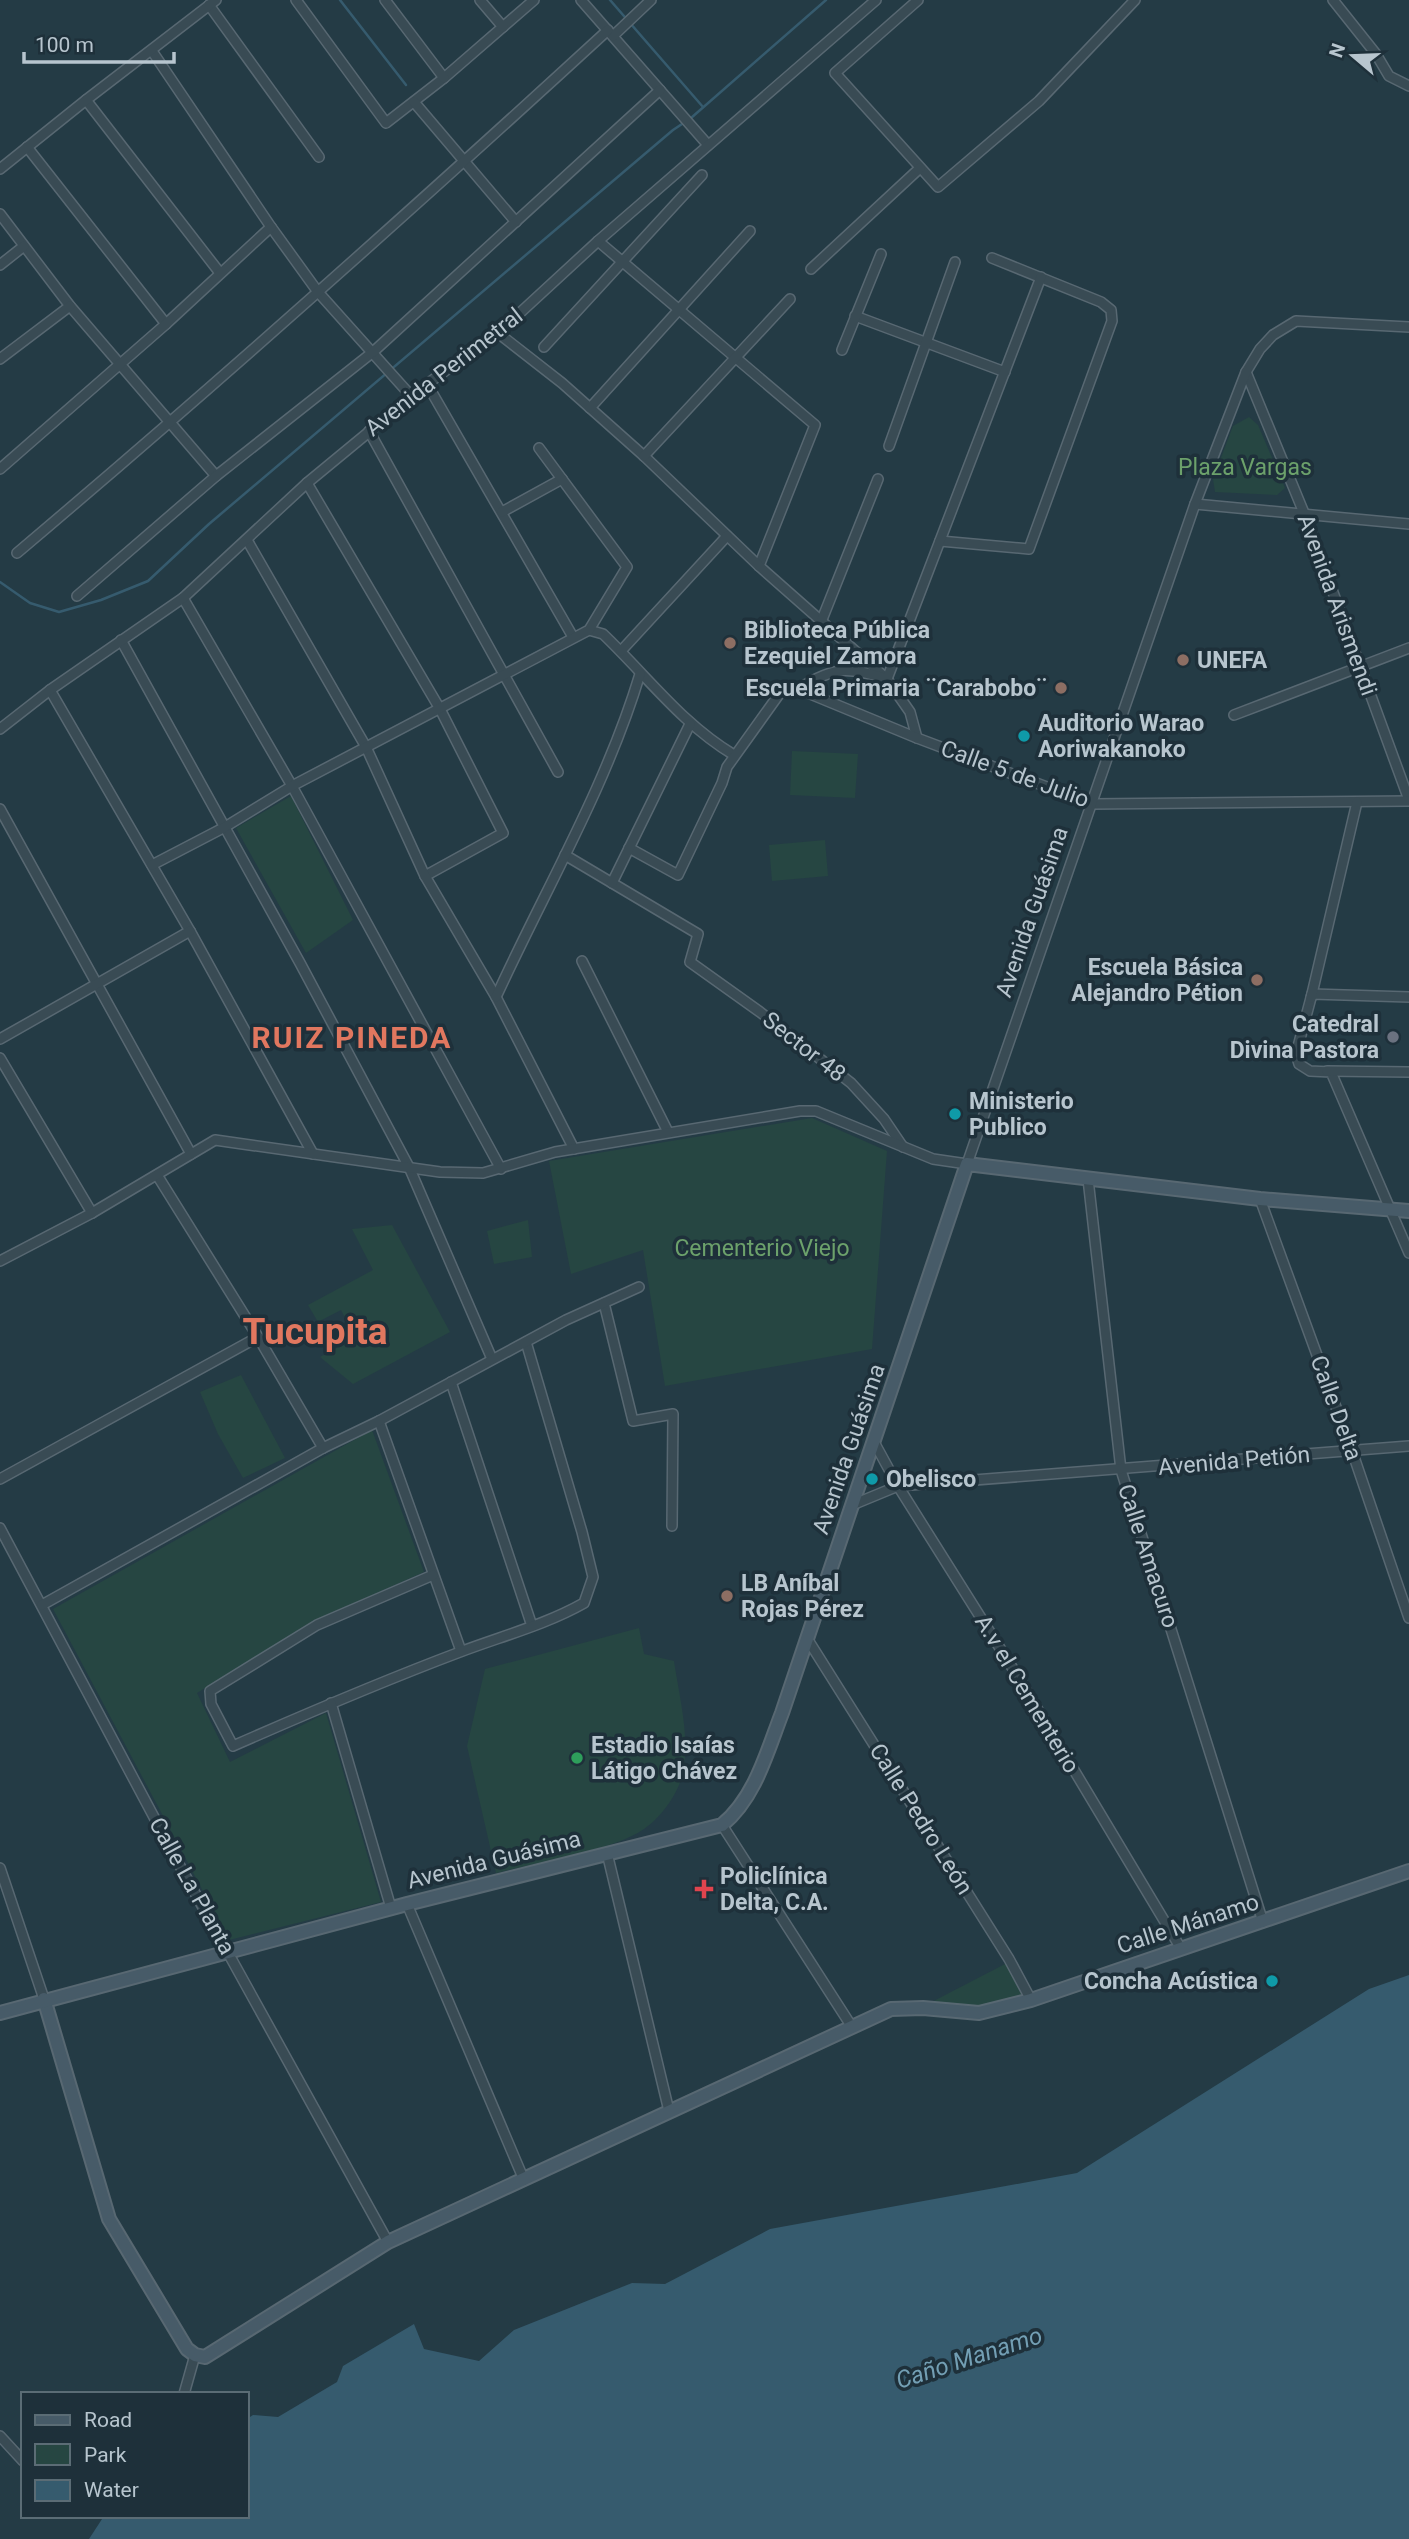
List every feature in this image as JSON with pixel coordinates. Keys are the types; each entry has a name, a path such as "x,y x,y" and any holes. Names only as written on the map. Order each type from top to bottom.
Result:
{"main road":[{"path":"967,1164 1259,1199 1409,1211"},
{"name":"Avenida Guásima","path":"0,2013 44,1999 391,1908 722,1825 742,1804 758,1777 808,1640 967,1164"},
{"name":"Calle Mánamo","path":"195,2355 205,2357 388,2242 891,2009 923,2008 979,2013 1031,2000 1409,1871"},
{"path":"44,1999 108,2220 187,2348 195,2355"}],"street":[{"path":"296,0 386,123 444,78 534,0"},
{"path":"385,0 444,78"},
{"path":"480,0 503,27"},
{"path":"581,0 708,145"},
{"path":"17,553 171,423 651,0"},
{"name":"Avenida Perimetral","path":"0,729 50,690 183,598 307,483 427,384 498,333 598,241 876,0"},
{"path":"918,0 835,73 938,187 1039,101 1135,0"},
{"path":"1333,0 1376,54 1389,75 1409,86"},
{"path":"1341,10 1346,0"},
{"path":"0,169 212,3 319,157"},
{"path":"152,51 318,292 412,397"},
{"path":"77,596 216,476 373,352 660,90"},
{"path":"86,100 220,273"},
{"path":"414,102 516,222"},
{"path":"27,147 166,324"},
{"path":"811,268 920,167"},
{"path":"544,347 702,175"},
{"path":"0,214 70,306 216,476"},
{"path":"0,469 166,324 271,227"},
{"path":"590,408 750,232"},
{"path":"598,241 815,425 759,566"},
{"path":"0,265 24,246"},
{"path":"842,349 881,254"},
{"path":"940,541 1029,549 1112,321 1111,310 1101,302 992,258"},
{"path":"890,446 955,261"},
{"path":"887,679 1041,277"},
{"path":"644,456 790,299"},
{"path":"0,359 70,306"},
{"path":"855,316 1006,372"},
{"name":"Avenida Guásima","path":"967,1164 1195,504 1246,372 1260,349 1273,335 1296,321 1409,327"},
{"path":"498,333 562,383 644,456 759,566 887,679 910,712 917,738"},
{"name":"Avenida Arismendi","path":"1246,372 1304,513 1409,800"},
{"path":"427,384 573,638"},
{"path":"369,430 558,772"},
{"path":"152,865 225,827 292,786 589,630 627,567 539,448"},
{"path":"502,512 562,479"},
{"path":"821,622 878,479"},
{"path":"307,483 440,709 503,833 425,876"},
{"path":"1195,504 1409,524"},
{"path":"621,651 727,536"},
{"path":"247,540 366,747 425,876 496,997 574,1149"},
{"path":"183,598 292,786 501,1169"},
{"path":"589,630 603,634 690,723 709,740 734,755"},
{"path":"121,640 409,1167 492,1359"},
{"path":"1234,715 1409,648"},
{"path":"629,848 678,875 734,755 780,693 791,686 800,688 820,676 842,669 887,679"},
{"path":"496,997 596,792 640,674"},
{"name":"Calle 5 de Julio","path":"800,688 917,738 1092,804 1409,800"},
{"path":"50,690 190,931 313,1154"},
{"path":"565,855 612,883 690,723"},
{"path":"1357,802 1296,1054 1299,1064 1310,1071 1409,1072"},
{"path":"0,809 191,1154"},
{"name":"Sector 48","path":"612,883 698,934 690,962 851,1083 884,1119 903,1147"},
{"path":"0,1039 190,931"},
{"path":"582,961 668,1132"},
{"path":"1312,994 1409,998"},
{"path":"0,1058 92,1213"},
{"path":"1331,1072 1409,1253"},
{"path":"0,1261 92,1213 215,1140 464,1174 501,1169 555,1152 800,1111 816,1111 933,1159 967,1164"},
{"path":"157,1175 258,1337 323,1448"},
{"name":"Calle Amacuro","path":"1088,1179 1121,1471 1263,1922"},
{"name":"Calle Delta","path":"1259,1199 1352,1451 1409,1618"},
{"path":"42,1605 323,1448 379,1421 566,1320 639,1287"},
{"path":"604,1303 633,1421 673,1414 672,1526"},
{"path":"0,1479 258,1337"},
{"path":"433,1575 317,1625 209,1691 211,1703 233,1746 461,1651 563,1615 584,1603 593,1577 526,1342"},
{"path":"450,1382 532,1626"},
{"path":"379,1421 461,1651"},
{"name":"A.v el Cementerio","path":"874,1442 898,1486 1020,1680 1181,1947"},
{"name":"Avenida Petión","path":"852,1505 898,1486 1121,1471 1409,1446"},
{"name":"Calle La Planta","path":"0,1528 388,2242"},
{"name":"Calle Pedro León","path":"808,1640 1009,1959 1031,2000"},
{"path":"331,1703 391,1908"},
{"path":"722,1825 852,2027"},
{"path":"607,1853 668,2111"},
{"path":"0,1868 44,1999"},
{"path":"407,1904 524,2180"},
{"path":"185,2392 195,2355"},
{"path":"0,2435 21,2459"}],"green space":[{"name":"Plaza Vargas","path":"1249,417 1258,425 1285,488 1277,495 1215,492 1213,479 1233,426"},
{"path":"792,751 858,754 855,798 790,795"},
{"path":"291,796 353,920 306,953 236,828"},
{"path":"825,840 828,876 772,881 769,845"},
{"name":"Cementerio Viejo","path":"812,1118 887,1151 872,1349 665,1386 643,1250 571,1274 549,1161"},
{"path":"528,1220 532,1257 494,1264 487,1231"},
{"path":"392,1225 450,1332 353,1384 320,1357 355,1338 341,1310 318,1322 308,1305 373,1270 352,1229"},
{"path":"241,1375 285,1458 243,1478 218,1434 200,1392"},
{"path":"372,1430 424,1572 316,1620 197,1693 230,1762 326,1713 381,1902 229,1940 53,1609"},
{"name":"Estadio Isaías Látigo Chávez","path":"639,1628 644,1654 674,1661 683,1714 685,1754 682,1776 670,1802 644,1829 613,1844 496,1873 467,1746 485,1669"},
{"path":"1007,1963 1031,2000 979,2013 924,2006"}],"water":[{"name":"Caño Manamo","path":"1409,1975 1409,2539 89,2539 103,2518 248,2518 248,2418 253,2415 278,2417 337,2382 343,2366 414,2324 424,2349 479,2361 514,2330 632,2283 665,2284 770,2229 1077,2173 1369,1989"}],"waterway":[{"path":"340,0 406,85"},
{"path":"610,0 703,107"},
{"path":"0,582 30,603 59,612 101,600 148,581 209,524 673,130 691,118 826,0"}],"place":[{"name":"Biblioteca Pública Ezequiel Zamora","path":"730,643"},
{"name":"UNEFA","path":"1183,660"},
{"name":"Escuela Primaria ¨Carabobo¨","path":"1061,688"},
{"name":"Auditorio Warao Aoriwakanoko","path":"1024,736"},
{"name":"Escuela Básica Alejandro Pétion","path":"1257,980"},
{"name":"Catedral Divina Pastora","path":"1393,1037"},
{"name":"Ministerio Publico","path":"955,1114"},
{"name":"Obelisco","path":"872,1479"},
{"name":"LB Aníbal Rojas Pérez","path":"727,1596"},
{"name":"Estadio Isaías Látigo Chávez","path":"577,1758"},
{"name":"Policlínica Delta, C.A.","path":"704,1889"},
{"name":"Concha Acústica","path":"1272,1981"}],"district":[{"name":"RUIZ PINEDA","path":"352,1037"},
{"name":"Tucupita","path":"315,1331"}]}
